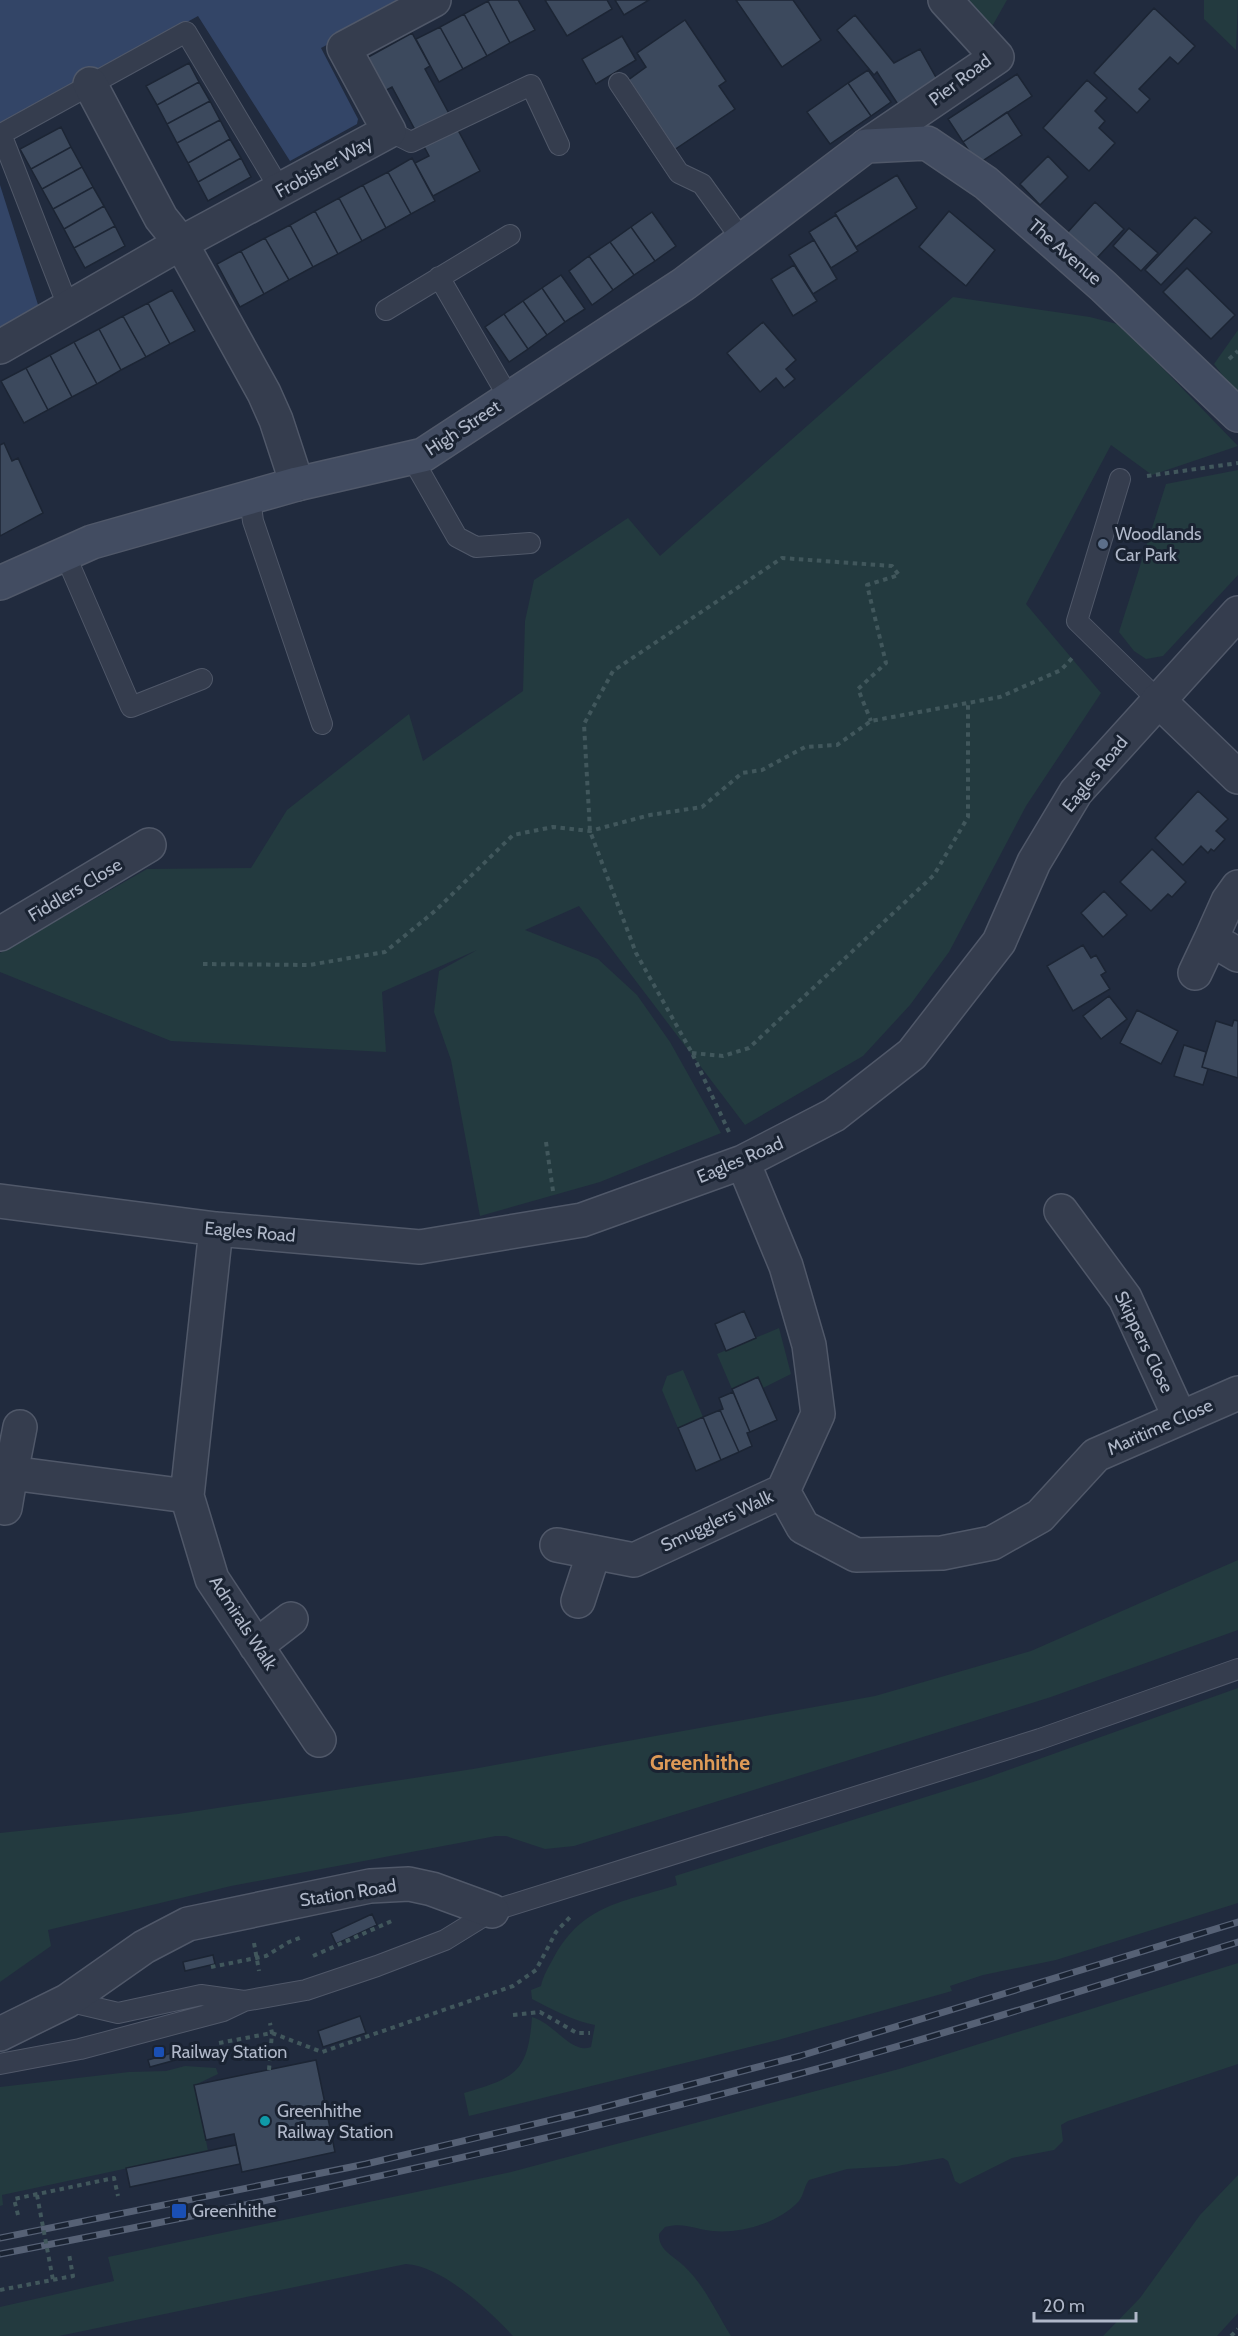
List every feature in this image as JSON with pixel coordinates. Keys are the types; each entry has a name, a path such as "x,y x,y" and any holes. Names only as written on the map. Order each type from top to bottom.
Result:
{"main road":[{"name":"The Avenue","path":"866,146 927,142 986,183 1103,286 1238,415"},
{"name":"High Street","path":"0,583 64,552 101,539 250,500 297,484 423,455 684,284 866,146"}],"street":[{"name":"Frobisher Way","path":"0,347 181,243 389,131 344,48 434,0"},
{"name":"Pier Road","path":"866,146 997,57 945,0"},
{"path":"90,84 161,218 181,243 270,405 297,484"},
{"name":"Eagles Road","path":"0,1201 216,1229 420,1247 582,1220 743,1162 834,1115 912,1054 999,942 1034,862 1076,792 1238,613"},
{"path":"1158,700 1238,777"},
{"name":"Fiddlers Close","path":"0,934 149,845"},
{"path":"1195,973 1224,947 1228,901 1238,887"},
{"name":"Smugglers Walk","path":"557,1545 634,1560 783,1491 818,1414 809,1344 786,1266 743,1162"},
{"name":"Skippers Close","path":"1061,1211 1125,1298 1180,1418"},
{"name":"Admirals Walk","path":"216,1229 186,1496 212,1579 320,1740"},
{"name":"Maritime Close","path":"783,1491 803,1527 855,1555 942,1553 992,1543 1040,1516 1096,1455 1238,1393"},
{"path":"5,1508 20,1427"},
{"path":"11,1473 186,1496"},
{"path":"578,1601 594,1552"},
{"path":"256,1646 291,1618"},
{"name":"Station Road","path":"0,2034 67,2001 132,1955 176,1928 243,1911 370,1886 409,1884 432,1889 492,1911"}],"lane":[{"path":"69,309 1,134 90,84 186,32 281,191"},
{"path":"619,82 679,173 702,184 742,240"},
{"path":"389,131 411,142 531,85 559,145"},
{"path":"386,310 510,235"},
{"path":"439,278 509,398"},
{"path":"412,458 457,537 476,548 530,543"},
{"path":"1120,479 1077,621 1158,700"},
{"path":"250,500 254,521 322,724"},
{"path":"64,552 131,707 202,679"},
{"path":"0,2064 80,2049 221,2011 244,2001 306,1990 445,1940 492,1911 1040,1739 1238,1669"},
{"path":"67,2001 118,2013 201,1995 244,2001"}],"path":[{"path":"1120,479 1238,463"},
{"path":"743,1162 692,1053 636,953 590,831 584,724 613,671 782,558 892,566 899,575 867,585 886,663 858,689 871,721"},
{"path":"203,964 309,965 385,952 435,911 513,835 553,827 590,831 651,815 702,807 742,773 762,770 805,747 837,746 871,721 1000,698 1061,670 1092,636"},
{"path":"692,1053 723,1056 749,1048 934,875 968,817 968,703"},
{"path":"546,1142 558,1224"},
{"path":"272,2033 322,2052 513,1986 536,1970 556,1932 577,1909"},
{"path":"306,1959 400,1916"},
{"path":"257,1958 308,1936"},
{"path":"259,1969 267,1970"},
{"path":"513,2014 540,2012 576,2034 590,2032"},
{"path":"18,2215 14,2199 114,2178 118,2196"},
{"path":"37,2194 53,2280"},
{"path":"0,2290 73,2276 69,2254"},
{"path":"1231,2336 1238,2329"}],"green space":[{"path":"961,0 1007,0 990,30"},
{"path":"1204,0 1238,0 1236,50 1204,19"},
{"path":"953,297 1090,317 1121,325 1238,446 1152,475 1111,445 1026,604 1101,693 1026,806 949,952 910,1005 863,1056 745,1125 579,906 525,930 598,959 637,995 670,1042 721,1133 600,1182 480,1216 451,1060 434,1012 439,971 477,950 382,992 386,1052 171,1041 0,972 0,953 147,869 251,868 287,810 409,714 423,761 523,691 525,621 534,580 628,518 660,556"},
{"path":"1238,330 1238,396 1214,364"},
{"path":"1238,470 1238,575 1163,656 1146,659 1134,651 1119,632 1166,484"},
{"path":"779,1328 791,1374 763,1388 758,1377 732,1389 717,1354"},
{"path":"683,1370 703,1417 678,1428 662,1390 667,1376"},
{"path":"1238,1560 1238,1630 1051,1697 574,1846 545,1849 506,1836 496,1836 231,1886 48,1930 51,1946 0,1982 0,1833 178,1814 473,1769 875,1696 1031,1651"},
{"path":"1238,1688 1238,1903 1056,1960 983,1975 950,1986 952,1991 778,2040 469,2116 464,2093 496,2083 516,2070 527,2050 532,2017 548,2025 577,2047 591,2047 595,2025 571,2018 532,1999 531,1990 541,1986 548,1967 565,1939 592,1915 622,1901 677,1885 675,1876 986,1778"},
{"path":"1238,1963 1238,2064 1068,2121 1061,2125 1063,2141 1054,2150 1012,2158 960,2184 955,2181 948,2161 943,2158 897,2166 847,2169 809,2180 801,2199 791,2209 770,2221 747,2229 723,2231 683,2226 665,2227 659,2234 661,2244 698,2282 731,2336 513,2336 464,2291 435,2272 406,2264 59,2336 0,2336 0,2307 114,2281 108,2257 511,2172 899,2069"},
{"path":"185,2066 216,2068 218,2074 195,2085 208,2151 2,2195 3,2205 0,2206 0,2087 129,2072 166,2071"},
{"path":"1238,2175 1238,2313 1217,2336 1103,2336 1140,2298 1200,2215"}],"water":[{"path":"0,0 411,0 321,48 358,119 357,124 290,161 198,16 0,125"},
{"path":"0,185 40,311 0,336"}],"building":[{"path":"518,0 535,30 510,43 488,1"},
{"path":"545,0 607,0 612,9 567,36"},
{"path":"615,0 649,0 624,15"},
{"path":"736,0 793,0 821,40 782,67"},
{"path":"488,1 510,43 487,56 464,14"},
{"path":"1154,8 1195,46 1178,64 1170,57 1139,89 1150,99 1137,113 1094,73"},
{"path":"464,14 487,56 463,69 440,27"},
{"path":"855,15 894,63 920,49 938,81 899,106 877,72 874,75 837,30"},
{"path":"685,20 726,81 719,86 735,109 674,150 627,81 646,67 637,53"},
{"path":"440,27 463,69 439,82 416,39"},
{"path":"412,33 430,66 425,69 480,171 433,196 415,163 429,156 392,87 379,94 361,61"},
{"path":"622,36 636,60 596,84 582,59"},
{"path":"189,63 199,82 157,105 146,86"},
{"path":"868,70 891,102 871,116 848,83"},
{"path":"1017,74 1032,96 963,142 948,119"},
{"path":"1087,80 1107,98 1095,111 1105,121 1099,128 1115,143 1089,171 1043,128"},
{"path":"199,82 210,101 167,124 157,105"},
{"path":"848,83 871,116 830,144 807,112"},
{"path":"210,101 220,120 177,143 167,124"},
{"path":"1007,112 1022,135 978,164 963,142"},
{"path":"220,120 230,139 188,163 177,143"},
{"path":"61,127 71,147 31,169 20,149"},
{"path":"230,139 241,158 198,182 188,163"},
{"path":"71,147 82,167 42,189 31,169"},
{"path":"1048,156 1068,177 1040,205 1020,184"},
{"path":"241,158 251,177 208,201 198,182"},
{"path":"412,158 435,201 411,214 388,172"},
{"path":"82,167 93,187 53,209 42,189"},
{"path":"388,172 411,214 386,228 363,185"},
{"path":"897,175 917,208 856,247 835,213"},
{"path":"363,185 386,228 362,241 339,198"},
{"path":"93,187 104,206 64,229 53,209"},
{"path":"339,198 362,241 338,254 315,211"},
{"path":"1095,202 1124,229 1096,259 1067,233"},
{"path":"104,206 115,226 74,248 64,229"},
{"path":"315,211 338,254 313,267 290,225"},
{"path":"949,211 995,250 966,286 919,247"},
{"path":"652,212 676,246 655,261 631,227"},
{"path":"836,215 858,251 831,268 809,232"},
{"path":"1195,217 1212,232 1161,285 1145,270"},
{"path":"290,225 313,267 289,280 265,238"},
{"path":"115,226 125,246 85,268 74,248"},
{"path":"631,227 655,261 634,275 610,242"},
{"path":"1129,228 1158,253 1141,271 1113,246"},
{"path":"265,238 289,280 264,294 241,251"},
{"path":"814,240 837,279 813,294 789,255"},
{"path":"610,242 634,275 613,290 589,256"},
{"path":"241,251 264,294 240,307 217,264"},
{"path":"589,256 613,290 592,305 569,271"},
{"path":"794,265 817,301 793,316 771,279"},
{"path":"1187,268 1235,315 1211,339 1163,292"},
{"path":"561,275 585,309 565,322 542,288"},
{"path":"542,288 565,322 547,335 523,301"},
{"path":"172,290 195,331 170,344 148,303"},
{"path":"523,301 547,335 528,349 504,314"},
{"path":"148,303 170,344 146,357 123,316"},
{"path":"504,314 528,349 509,362 485,327"},
{"path":"123,316 146,357 121,370 99,329"},
{"path":"763,322 796,360 786,369 795,379 784,388 776,378 760,392 727,353"},
{"path":"99,329 121,370 97,384 74,342"},
{"path":"74,342 97,384 72,397 50,355"},
{"path":"50,355 72,397 48,410 26,368"},
{"path":"26,368 48,410 24,423 1,381"},
{"path":"4,443 12,461 18,458 43,513 0,536 0,445"},
{"path":"1198,791 1228,819 1216,831 1225,839 1214,851 1211,849 1208,853 1201,846 1183,865 1155,838"},
{"path":"1152,849 1186,882 1172,897 1168,894 1151,911 1120,882"},
{"path":"1104,891 1127,915 1103,937 1081,913"},
{"path":"1083,945 1091,958 1096,955 1106,972 1101,975 1110,989 1073,1011 1047,966"},
{"path":"1109,996 1127,1019 1101,1039 1083,1016"},
{"path":"1137,1010 1178,1031 1161,1064 1120,1043"},
{"path":"1234,1020 1238,1021 1238,1078 1202,1067 1216,1021 1232,1026"},
{"path":"1184,1045 1206,1052 1202,1067 1208,1069 1203,1085 1174,1076"},
{"path":"744,1311 756,1338 726,1351 715,1324"},
{"path":"758,1377 777,1420 750,1432 732,1389"},
{"path":"733,1392 750,1432 747,1433 752,1446 739,1452 720,1410 723,1409 719,1398"},
{"path":"720,1410 739,1452 721,1460 703,1417"},
{"path":"703,1417 721,1460 696,1471 678,1428"},
{"path":"372,1914 377,1925 336,1944 331,1933"},
{"path":"213,1955 215,1964 185,1971 183,1962"},
{"path":"360,2016 366,2033 323,2047 318,2031"},
{"path":"192,2047 194,2055 150,2067 148,2060"},
{"name":"Greenhithe Railway Station","path":"316,2060 335,2152 242,2172 234,2134 206,2140 194,2085"},
{"path":"236,2145 240,2164 130,2187 126,2168"}],"railway":[{"path":"0,2238 366,2164 589,2111 800,2056 1238,1922"},
{"path":"0,2254 421,2167 735,2091 889,2049 1238,1942"}],"place":[{"name":"Woodlands Car Park","path":"1103,544"},
{"name":"Railway Station","path":"159,2052"},
{"name":"Greenhithe Railway Station","path":"265,2121"},
{"name":"Greenhithe","path":"179,2211"}],"district":[{"name":"Greenhithe","path":"700,1762"}]}
